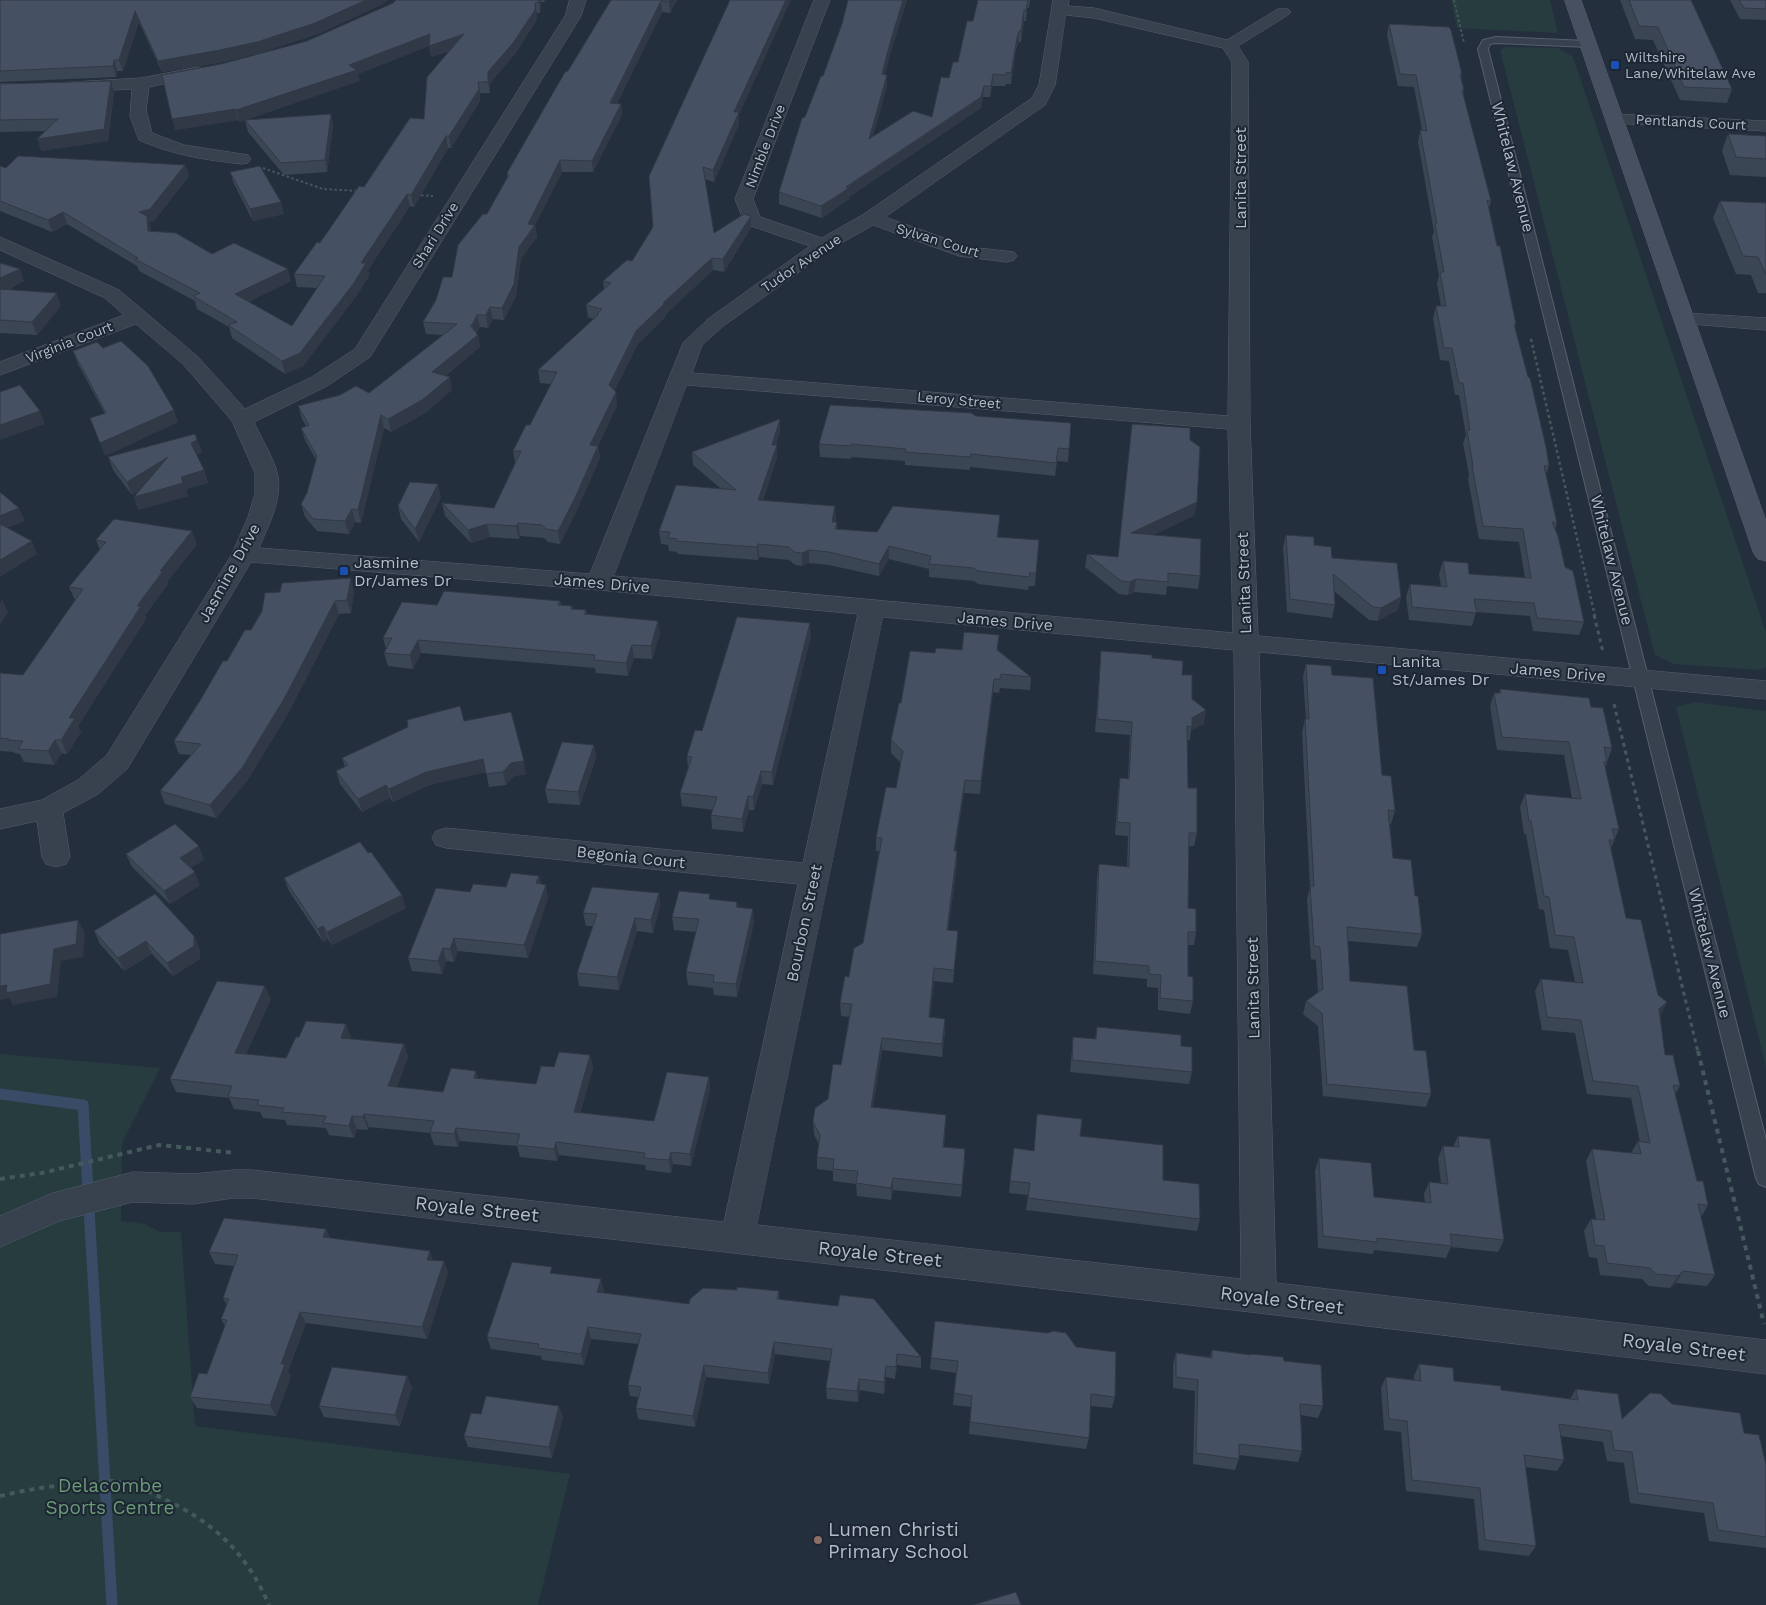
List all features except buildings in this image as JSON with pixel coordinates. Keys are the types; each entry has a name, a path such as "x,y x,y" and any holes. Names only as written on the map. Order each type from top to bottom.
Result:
{"street":[{"name":"Shari Drive","path":"242,418 316,385 342,370 363,353 573,16 578,0"},
{"name":"Nimble Drive","path":"822,0 744,199 752,220 824,245"},
{"path":"1573,0 1766,554"},
{"name":"Tudor Avenue","path":"598,582 693,343 715,323 824,245 871,218 1039,101 1047,85 1060,5"},
{"path":"1060,5 1229,45 1283,12"},
{"name":"Lanita Street","path":"1229,45 1240,62 1239,423 1246,643 1258,1297"},
{"path":"0,89 39,89 141,83 214,70"},
{"path":"141,83 138,121 145,136 184,151 242,159"},
{"name":"Pentlands Court","path":"1616,119 1766,126"},
{"name":"Sylvan Court","path":"871,218 966,252 1007,256"},
{"name":"Jasmine Drive","path":"0,243 112,294 190,360 242,418 266,473 266,494 260,517 244,554 117,762 88,787 49,809 0,819"},
{"name":"Virginia Court","path":"0,369 139,316"},
{"path":"1685,319 1766,324"},
{"name":"Leroy Street","path":"679,378 1239,423"},
{"name":"James Drive","path":"244,554 598,582 1766,690"},
{"name":"Bourbon Street","path":"737,1238 872,608"},
{"path":"49,809 56,857"},
{"name":"Begonia Court","path":"446,838 815,876"},
{"name":"Royale Street","path":"0,1232 53,1208 133,1187 193,1189 241,1184 1258,1297 1765,1340"}],"lane":[{"name":"Whitelaw Avenue","path":"1588,44 1496,40 1486,42 1483,49 1766,1178"}],"path":[{"path":"1454,0 1466,50"},
{"path":"242,159 323,189 361,192"},
{"path":"410,195 458,198"},
{"path":"1530,332 1604,658"},
{"path":"1614,704 1765,1340"},
{"path":"0,1180 42,1173 159,1145 211,1150"},
{"path":"0,1496 52,1486 114,1481 142,1488 207,1522 234,1546 256,1576 269,1605"}],"green space":[{"path":"1451,0 1550,0 1558,33 1457,28"},
{"path":"1506,47 1558,48 1573,57 1766,632 1766,667 1761,670 1674,664 1655,655 1500,50"},
{"path":"1695,702 1766,711 1766,1067 1676,707"},
{"name":"Delacombe Sports Centre","path":"0,1054 160,1068 122,1143 121,1221 145,1224 160,1232 181,1232 195,1426 570,1474 538,1605 0,1605"}],"waterway":[{"path":"0,1094 83,1105 112,1605"}],"place":[{"name":"Wiltshire Lane/Whitelaw Ave","path":"1615,65"},
{"name":"Jasmine Dr/James Dr","path":"344,571"},
{"name":"Lanita St/James Dr","path":"1382,670"},
{"name":"Lumen Christi Primary School","path":"818,1540"}]}
